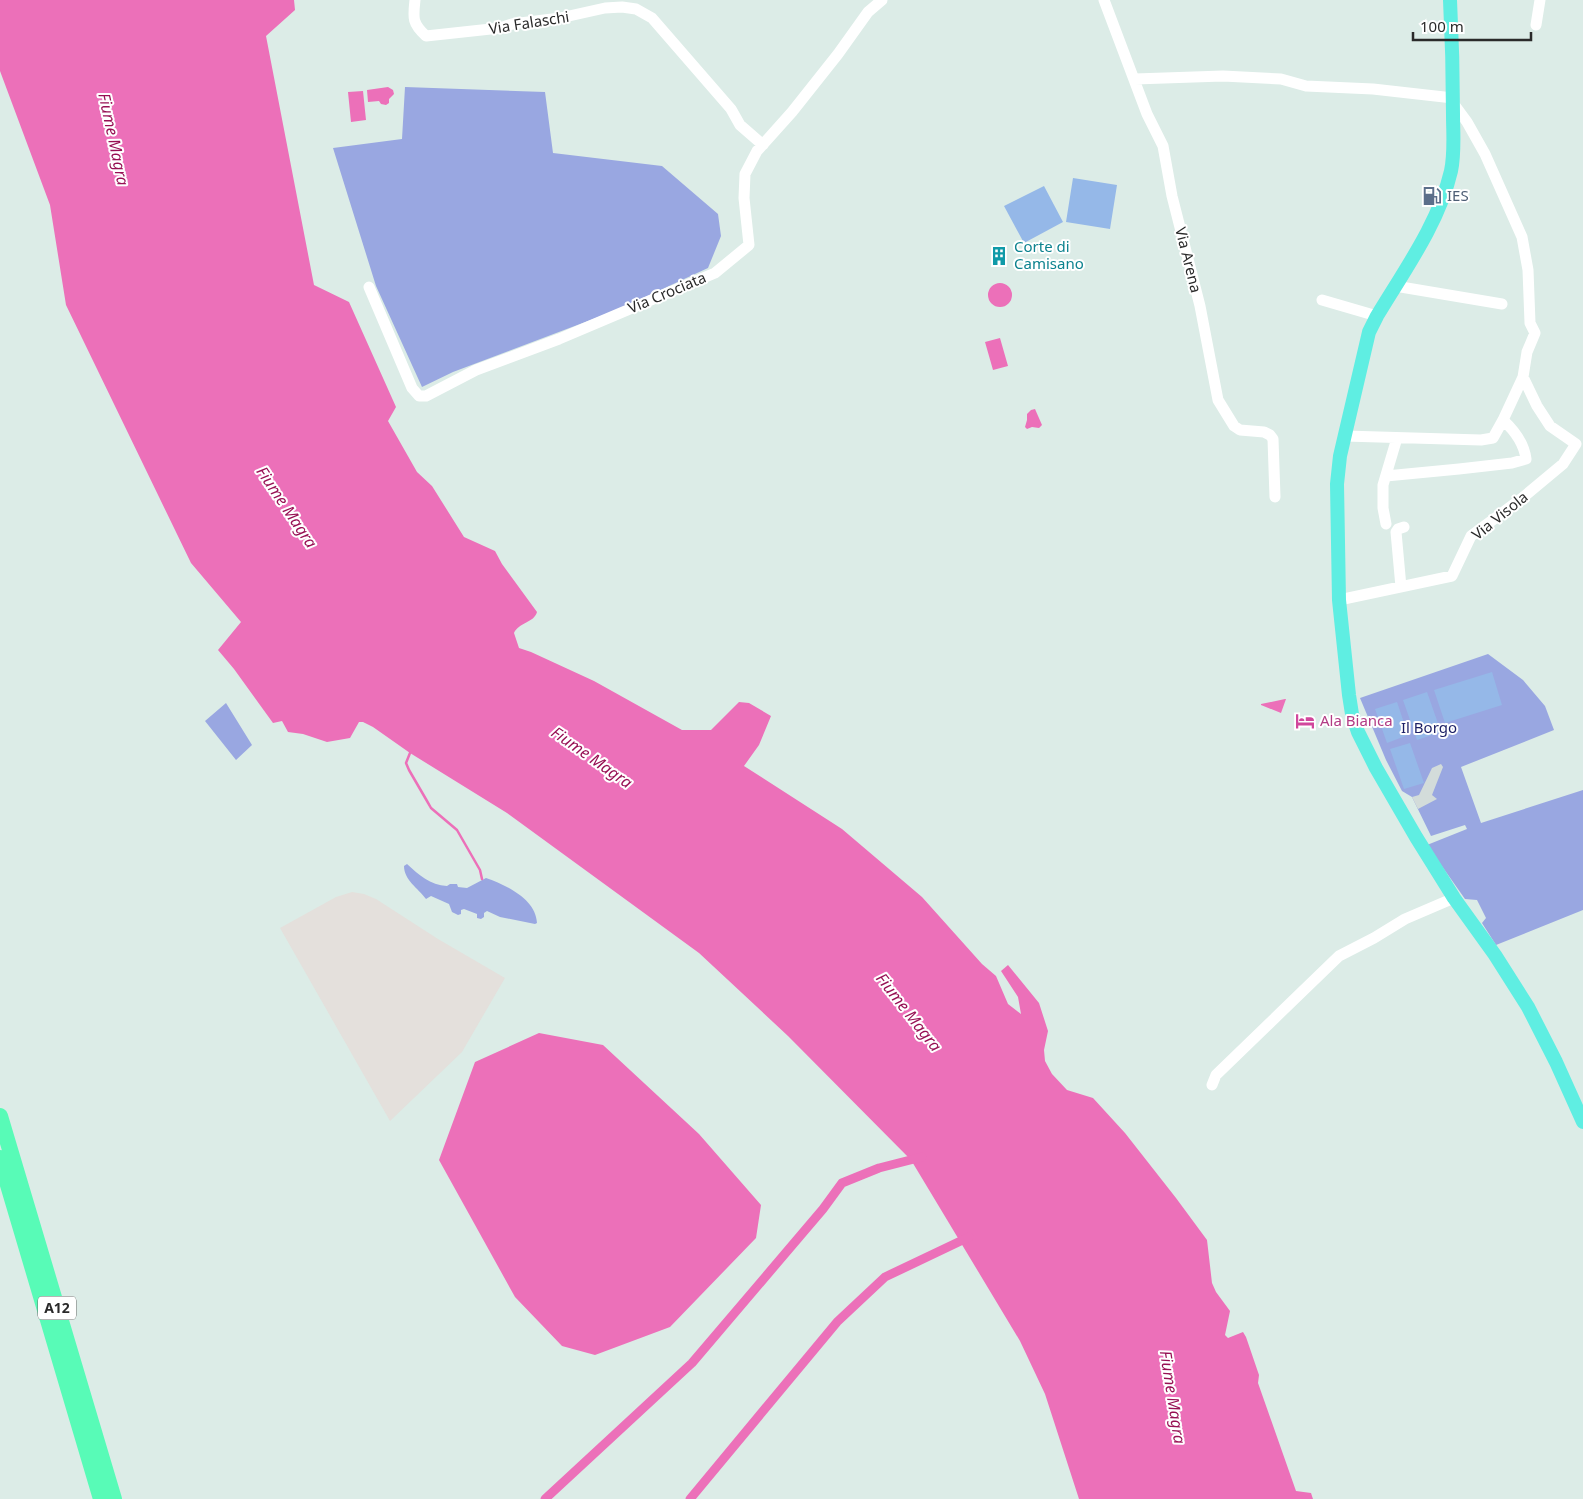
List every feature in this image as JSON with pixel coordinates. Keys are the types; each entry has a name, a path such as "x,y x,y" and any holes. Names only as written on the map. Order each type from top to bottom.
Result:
{"highway":[{"name":"A12","path":"0,1116 114,1499"},
{"name":"A12","path":"0,1158 102,1499"}],"main road":[{"path":"1450,0 1454,152 1447,184 1426,233 1377,316 1367,340 1340,456 1337,484 1339,600 1348,695 1358,732 1416,838 1528,1008 1556,1062 1583,1122"}],"street":[{"name":"Via Falaschi","path":"415,0 413,19 419,30 426,36 500,28 512,24 560,18 634,4 652,18 731,109 740,125 762,145"},
{"name":"Via Crociata","path":"369,287 412,388 419,396 426,396 476,370 559,338 715,273 748,245 744,174 757,151 792,112 838,54 868,12 882,0"},
{"name":"Via Arena","path":"1104,0 1147,114 1163,146 1172,196 1200,306 1218,400 1234,426 1240,430 1264,432 1273,439 1275,497"},
{"path":"1536,25 1540,0"},
{"path":"1135,79 1223,76 1281,79 1306,86 1373,90 1453,101 1467,122 1485,154 1522,237 1528,270 1530,323 1536,333 1527,352 1523,377 1493,438 1481,440 1345,436"},
{"path":"1395,286 1502,304"},
{"path":"1322,300 1377,316"},
{"name":"Via Visola","path":"1339,600 1452,576 1471,536 1521,499 1563,464 1580,444 1550,426 1537,406 1523,377"},
{"path":"1386,476 1459,469 1526,459 1524,449 1514,430 1503,420"},
{"path":"1386,524 1383,508 1383,485 1397,438"},
{"path":"1401,587 1396,532 1404,527"},
{"path":"1212,1085 1216,1075 1339,956 1374,938 1404,919 1454,898"}],"shaded area":[{"path":"1441,764 1443,767 1432,795 1437,799 1418,809 1412,797 1419,795 1432,768"},
{"path":"352,892 376,899 438,939 505,978 462,1052 390,1121 280,928 336,897"}],"green space":[{"path":"405,87 545,92 553,153 662,166 718,214 721,236 708,268 617,310 453,372 422,387 376,286 333,148 402,139"},
{"path":"1073,178 1117,185 1110,229 1066,222"},
{"path":"1044,186 1063,222 1024,243 1004,206"},
{"name":"Il Borgo","path":"1488,654 1523,680 1545,706 1554,730 1461,767 1481,823 1583,790 1583,910 1496,945 1482,923 1486,918 1477,900 1465,899 1427,845 1467,829 1465,825 1431,836 1412,797 1402,791 1386,760 1360,698"},
{"path":"1492,672 1502,705 1445,723 1434,690"},
{"name":"Il Borgo","path":"1427,692 1441,732 1417,740 1403,700"},
{"path":"1397,702 1408,735 1387,743 1375,709"},
{"path":"226,703 252,745 236,760 205,721"},
{"path":"1410,743 1424,783 1404,789 1390,749"},
{"path":"407,864 425,879 435,884 447,886 457,884 458,887 467,888 486,878 511,889 526,900 535,914 537,923 500,917 487,911 481,919 477,918 477,914 464,909 458,915 452,912 449,904 431,896 426,899 406,876 404,866"}],"water":[{"name":"Fiume Magra","path":"0,0 294,0 295,10 266,36 314,285 349,302 396,407 388,421 417,472 432,486 464,537 495,551 502,564 537,612 533,618 516,629 514,633 519,648 594,681 682,730 711,730 739,702 749,703 771,716 759,745 744,766 842,829 922,897 982,964 996,976 1008,1004 1021,1014 1018,997 1001,971 1008,965 1039,1003 1048,1031 1044,1050 1045,1061 1052,1074 1067,1090 1093,1098 1125,1133 1207,1240 1212,1283 1216,1292 1230,1311 1225,1335 1228,1338 1243,1332 1246,1337 1259,1375 1258,1383 1296,1491 1311,1493 1313,1499 1079,1499 1045,1394 1020,1341 911,1160 788,1036 699,953 507,813 410,753 373,727 359,722 350,738 327,742 303,734 288,732 282,721 273,723 218,650 241,622 191,563 66,305 50,205 0,71"},
{"path":"388,87 393,90 394,94 389,99 389,103 386,105 381,104 379,101 368,102 367,90"},
{"path":"363,91 366,120 351,122 348,92"},
{"path":"1000,283 1009,286 1012,295 1009,304 1000,307 991,304 988,295 991,286"},
{"path":"1000,338 1008,366 993,370 985,342"},
{"path":"1035,409 1042,425 1039,428 1032,427 1027,429 1025,427 1027,414"},
{"path":"1286,699 1281,713 1261,705 1261,704"},
{"path":"539,1033 603,1045 699,1134 761,1205 756,1238 670,1327 595,1355 562,1346 515,1297 439,1160 475,1062"}],"waterway":[{"path":"410,753 406,763 409,770 431,808 457,830 480,870 482,879"},
{"path":"545,1499 692,1363 823,1209 842,1183 879,1168 922,1157"},
{"path":"690,1499 837,1322 885,1277 969,1237"}],"place":[{"name":"IES","path":"1432,196"},
{"name":"Corte di Camisano","path":"999,256"},
{"name":"Ala Bianca","path":"1305,721"}]}
